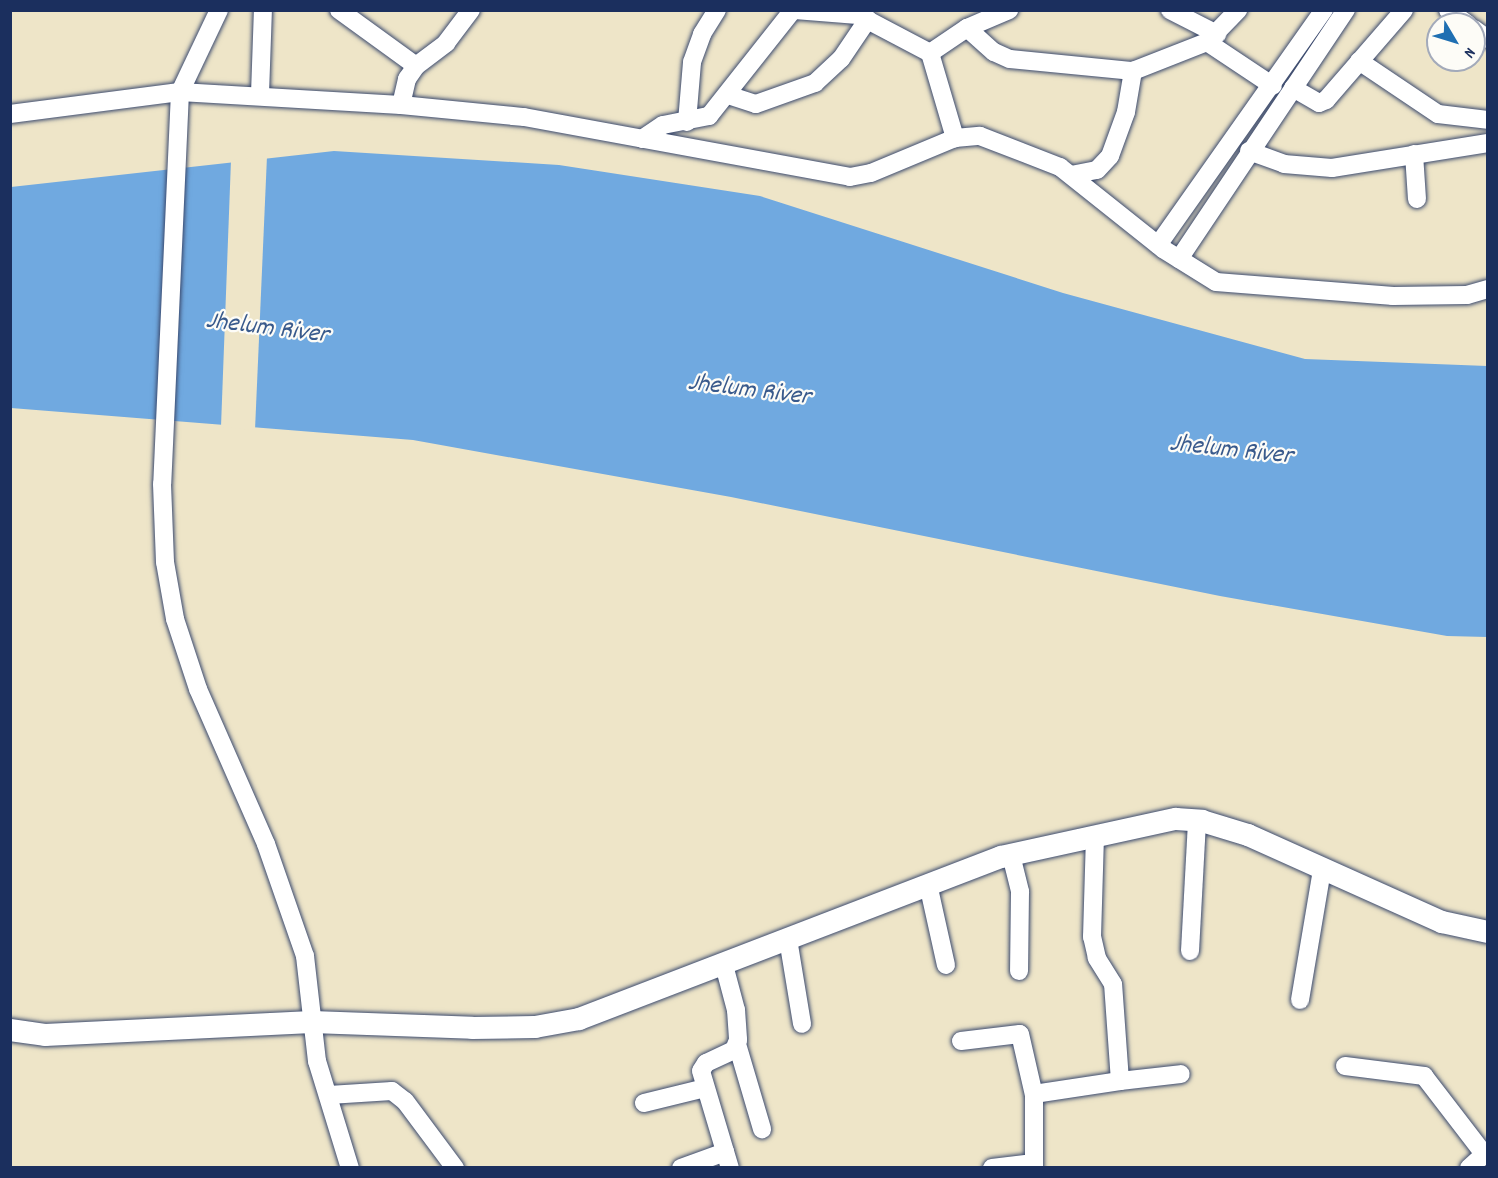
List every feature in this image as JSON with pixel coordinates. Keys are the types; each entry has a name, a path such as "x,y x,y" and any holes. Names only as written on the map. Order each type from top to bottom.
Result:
{"street":[{"path":"219,10 180,92 162,484 165,562 175,619 198,689 257,823 305,956 317,1061 350,1167"},
{"path":"260,94 263,10"},
{"path":"339,10 416,66"},
{"path":"401,105 407,79 416,66 446,44 471,10"},
{"path":"687,122 692,62 702,34 717,10"},
{"path":"642,139 663,125 709,116 794,10 841,12 868,19 930,53 955,138"},
{"path":"930,53 967,28 1009,10"},
{"path":"1170,10 1212,38 1273,86"},
{"path":"967,28 994,52 1010,59 1133,70 1212,38 1238,10"},
{"path":"1169,252 1273,86 1324,10"},
{"path":"1169,252 1250,151 1346,10"},
{"path":"1293,88 1322,102 1404,10"},
{"path":"728,95 756,104 815,83 841,59 868,19"},
{"path":"1359,61 1438,114 1488,120"},
{"path":"1071,175 1097,171 1110,156 1126,112 1133,70"},
{"path":"10,114 180,92 260,94 524,117 850,177 871,173 955,138 992,138 1071,175 1203,277 1229,286 1404,297 1467,295 1488,289"},
{"path":"1250,151 1284,164 1312,168 1488,143"},
{"path":"1414,154 1417,200"},
{"path":"10,1030 45,1035 312,1022 472,1028 535,1026 579,1019 620,1006 928,884 1011,855 1176,819 1197,821 1248,835 1442,922 1488,932"},
{"path":"1190,951 1197,821"},
{"path":"1095,835 1092,937 1098,958 1113,984 1120,1081"},
{"path":"1011,855 1020,892 1019,971"},
{"path":"1300,1000 1322,870"},
{"path":"928,884 946,965"},
{"path":"788,939 802,1024"},
{"path":"724,965 738,1023 737,1044 762,1129"},
{"path":"961,1041 1020,1034 1034,1095 1034,1165 992,1167"},
{"path":"681,1167 727,1160 705,1088 703,1066 734,1050 737,1044"},
{"path":"1345,1066 1425,1076 1486,1152 1469,1167"},
{"path":"1034,1095 1181,1074"},
{"path":"644,1103 705,1088"},
{"path":"328,1095 392,1091 405,1101 455,1167"}],"water":[{"name":"Jhelum River","path":"334,151 559,165 760,196 1063,293 1305,359 1487,366 1487,637 1447,636 1220,596 731,497 413,440 11,408 11,187"}],"pier":[{"path":"267,156 255,430 221,427 231,160"}]}
